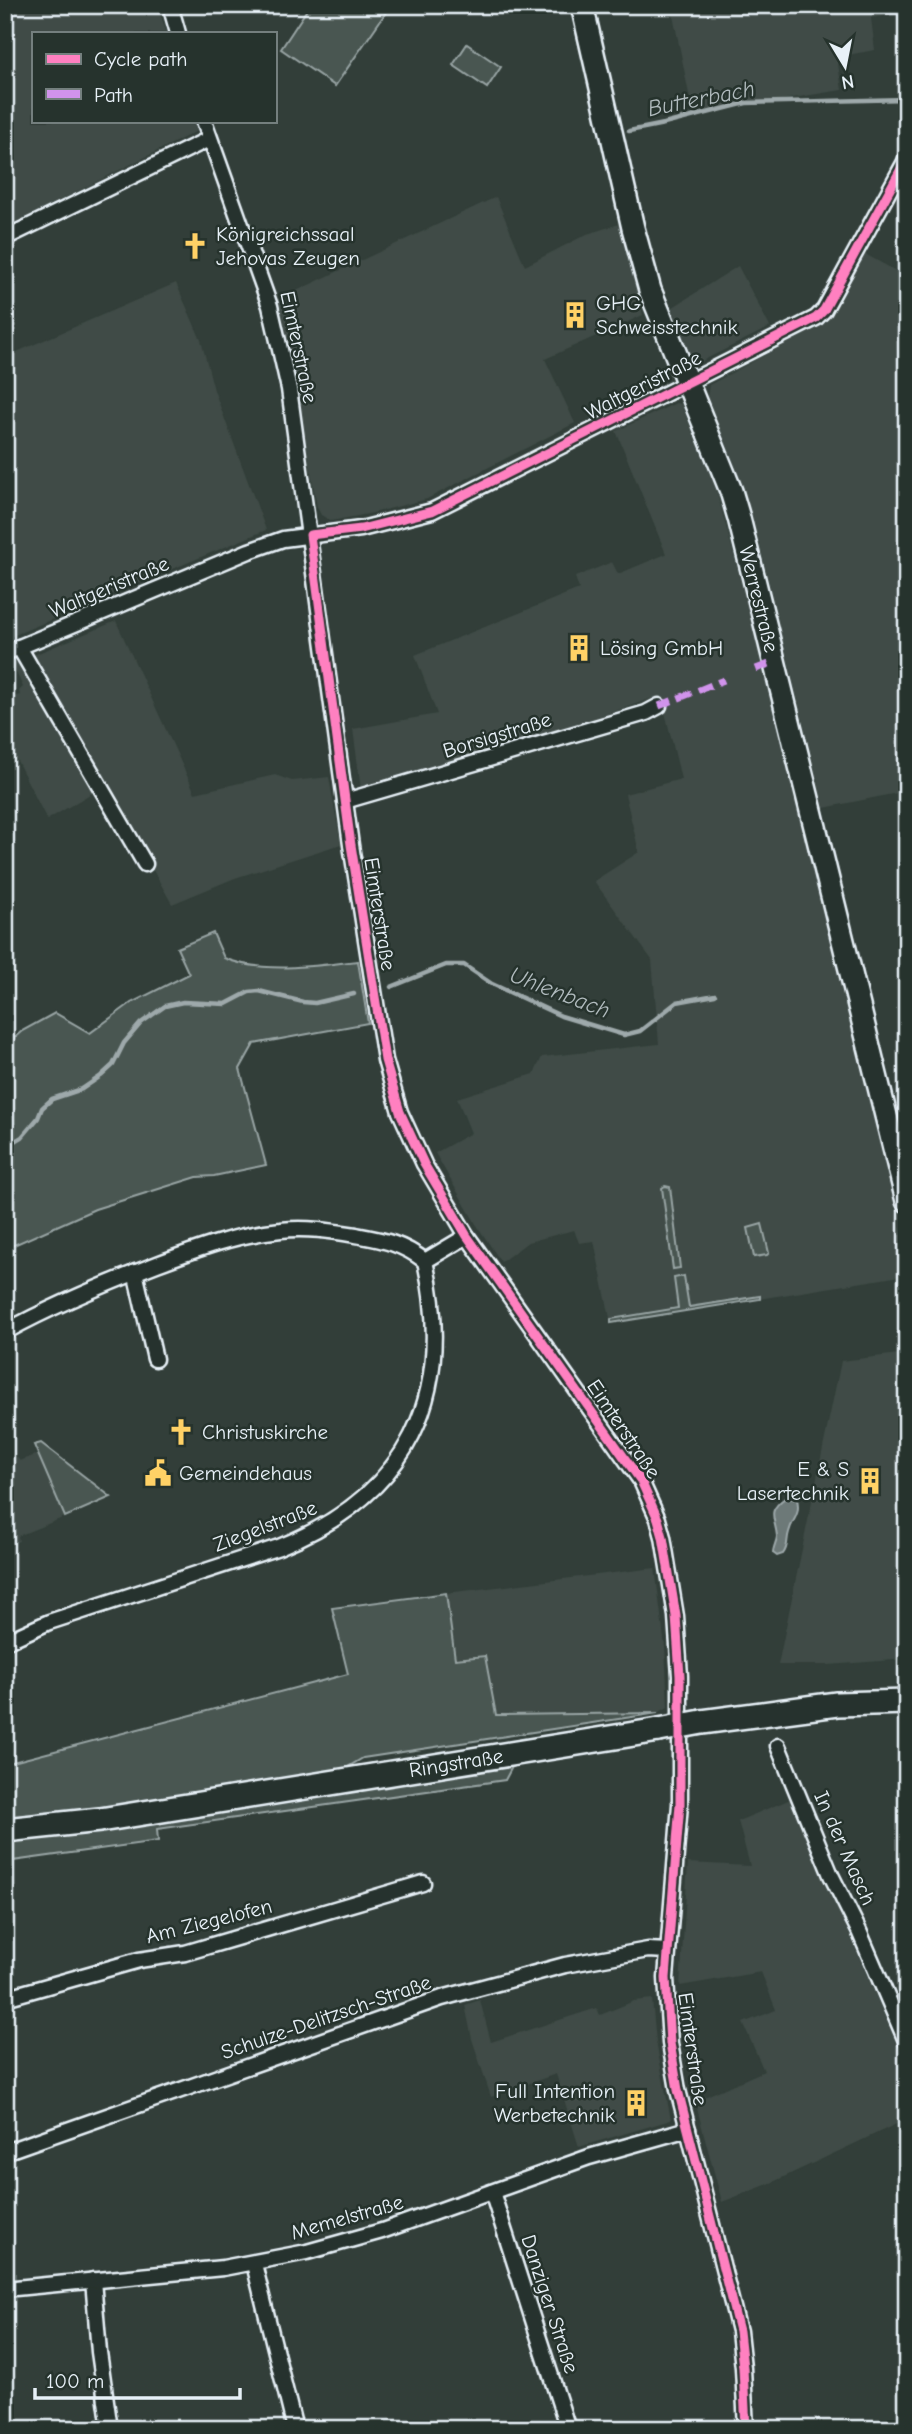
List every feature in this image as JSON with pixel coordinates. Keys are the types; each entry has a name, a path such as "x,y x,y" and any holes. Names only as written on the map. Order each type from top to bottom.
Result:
{"main road":[{"name":"Werrestraße","path":"582,5 641,260 662,323 731,491 739,518 907,1201"},
{"name":"Ringstraße","path":"5,1830 111,1819 702,1722 837,1704 907,1702"}],"street":[{"path":"170,5 178,32"},
{"name":"Eimterstraße","path":"204,122 270,306 289,389 345,801 381,1033 394,1095 425,1164 467,1236 641,1481 658,1519 676,1616 681,1730 680,1804 666,1999 670,2043 688,2129 738,2331 746,2429"},
{"path":"5,238 209,139"},
{"name":"Waltgeristraße","path":"145,864 12,650 283,539 361,528 432,512 816,318 824,310 907,158"},
{"name":"Borsigstraße","path":"345,801 646,713 659,706"},
{"path":"5,1332 78,1296 209,1245 282,1230 309,1229 384,1240 408,1248 425,1261 467,1236"},
{"name":"Ziegelstraße","path":"5,1642 49,1622 310,1535 353,1507 388,1473 402,1453 413,1433 428,1388 433,1366 434,1342 432,1303 425,1261"},
{"path":"135,1272 155,1359"},
{"name":"In der Masch","path":"778,1746 831,1875 859,1931 907,2043"},
{"name":"Am Ziegelofen","path":"5,1998 139,1960 185,1953 423,1883"},
{"name":"Schulze-Delitzsch-Straße","path":"5,2152 442,1998 565,1965 648,1950 668,1951"},
{"name":"Memelstraße","path":"5,2289 254,2264 360,2238 589,2157 688,2129"},
{"name":"Danziger Straße","path":"492,2192 568,2429"},
{"path":"254,2264 295,2429"},
{"path":"93,2280 99,2352 110,2429"}],"shaded area":[{"path":"5,5 157,5 167,32 32,32 32,122 194,122 197,131 5,228"},
{"path":"310,5 391,5 335,86 281,49"},
{"path":"671,5 907,5 907,12 871,18 875,50 837,57 842,90 693,114"},
{"path":"467,44 501,67 487,88 453,65"},
{"path":"496,197 525,266 587,234 619,224 643,315 545,359 575,423 427,499 331,521 321,515 317,507 289,350 277,300"},
{"path":"865,254 907,277 907,791 824,808 755,527 735,465 707,398 709,385 825,323"},
{"path":"738,266 770,327 696,364 692,363 670,309"},
{"path":"176,283 201,340 214,390 266,530 5,639 5,357"},
{"path":"676,403 681,404 714,482 745,595 907,1254 907,1275 611,1323 594,1241 579,1243 574,1230 528,1242 501,1262 435,1153 471,1133 457,1098 534,1074 542,1057 659,1044 652,960 594,881 639,852 625,794 681,779 659,696 556,732 361,790 353,729 437,714 415,655 579,589 575,577 612,562 618,574 666,554 616,431"},
{"path":"116,621 195,793 275,775 292,781 329,777 341,844 235,878 172,904 105,785 47,820 5,737 5,711 11,708 7,698 20,695 19,691 23,687 12,664"},
{"path":"213,933 224,958 239,963 290,967 358,961 368,1023 254,1044 240,1069 266,1165 197,1177 95,1209 5,1249 5,1046 22,1031 55,1013 90,1033 131,1003 189,974 177,948"},
{"path":"670,1187 680,1268 673,1269 662,1188"},
{"path":"762,1224 769,1253 754,1257 748,1228"},
{"path":"684,1276 689,1307 760,1296 760,1299 611,1323 611,1319 678,1308 674,1278"},
{"path":"907,1353 907,1659 829,1665 778,1665 841,1361"},
{"path":"41,1443 111,1497 65,1517 34,1445"},
{"path":"14,1454 20,1461 38,1454 65,1517 18,1536 19,1541 5,1546 5,1457"},
{"path":"785,1498 797,1499 798,1510 790,1528 785,1551 777,1556 773,1553 777,1536 774,1511"},
{"path":"655,1568 665,1647 668,1707 658,1713 496,1715 485,1657 455,1659 446,1593"},
{"path":"446,1593 455,1659 485,1656 496,1715 658,1713 363,1758 341,1771 133,1805 5,1821 5,1764 348,1674 332,1608"},
{"path":"513,1765 505,1780 157,1829 158,1841 13,1861 10,1871 5,1872 5,1841 155,1821"},
{"path":"791,1799 907,2068 907,2119 771,2183 722,2202 695,2101 764,2071 743,2023 776,2010 761,1972 680,1986 688,1863 750,1866 738,1821"},
{"path":"652,1999 656,2042 671,2120 579,2147 556,2074 491,2097 472,2039 465,2005 480,2000 491,2042 597,2008 600,2015 634,2001"}],"waterway":[{"name":"Butterbach","path":"629,131 746,103 907,99"},
{"name":"Uhlenbach","path":"391,987 446,965 464,965 492,984 561,1016 624,1035 640,1031 677,1002 715,995"},
{"name":"Uhlenbach","path":"5,1147 22,1137 38,1118 42,1108 52,1099 82,1089 101,1076 113,1065 124,1043 141,1023 165,1006 183,1002 226,1004 249,992 259,991 315,1003 354,994"}],"marked path":[{"path":"756,669 774,662"},
{"path":"659,706 724,680"}],"cycle path":[{"path":"746,2429 739,2331 678,2090 670,2043 666,1978 680,1804 680,1676 676,1616 663,1537 641,1481 467,1236 424,1164 400,1112 385,1060 351,845 310,535 361,529 432,511 816,318 824,310 907,158"}],"place":[{"name":"Königreichssaal Jehovas Zeugen","path":"195,246"},
{"name":"GHG Schweisstechnik","path":"575,315"},
{"name":"Lösing GmbH","path":"579,648"},
{"name":"Christuskirche","path":"181,1432"},
{"name":"Gemeindehaus","path":"158,1473"},
{"name":"E & S Lasertechnik","path":"870,1481"},
{"name":"Full Intention Werbetechnik","path":"636,2103"}]}
